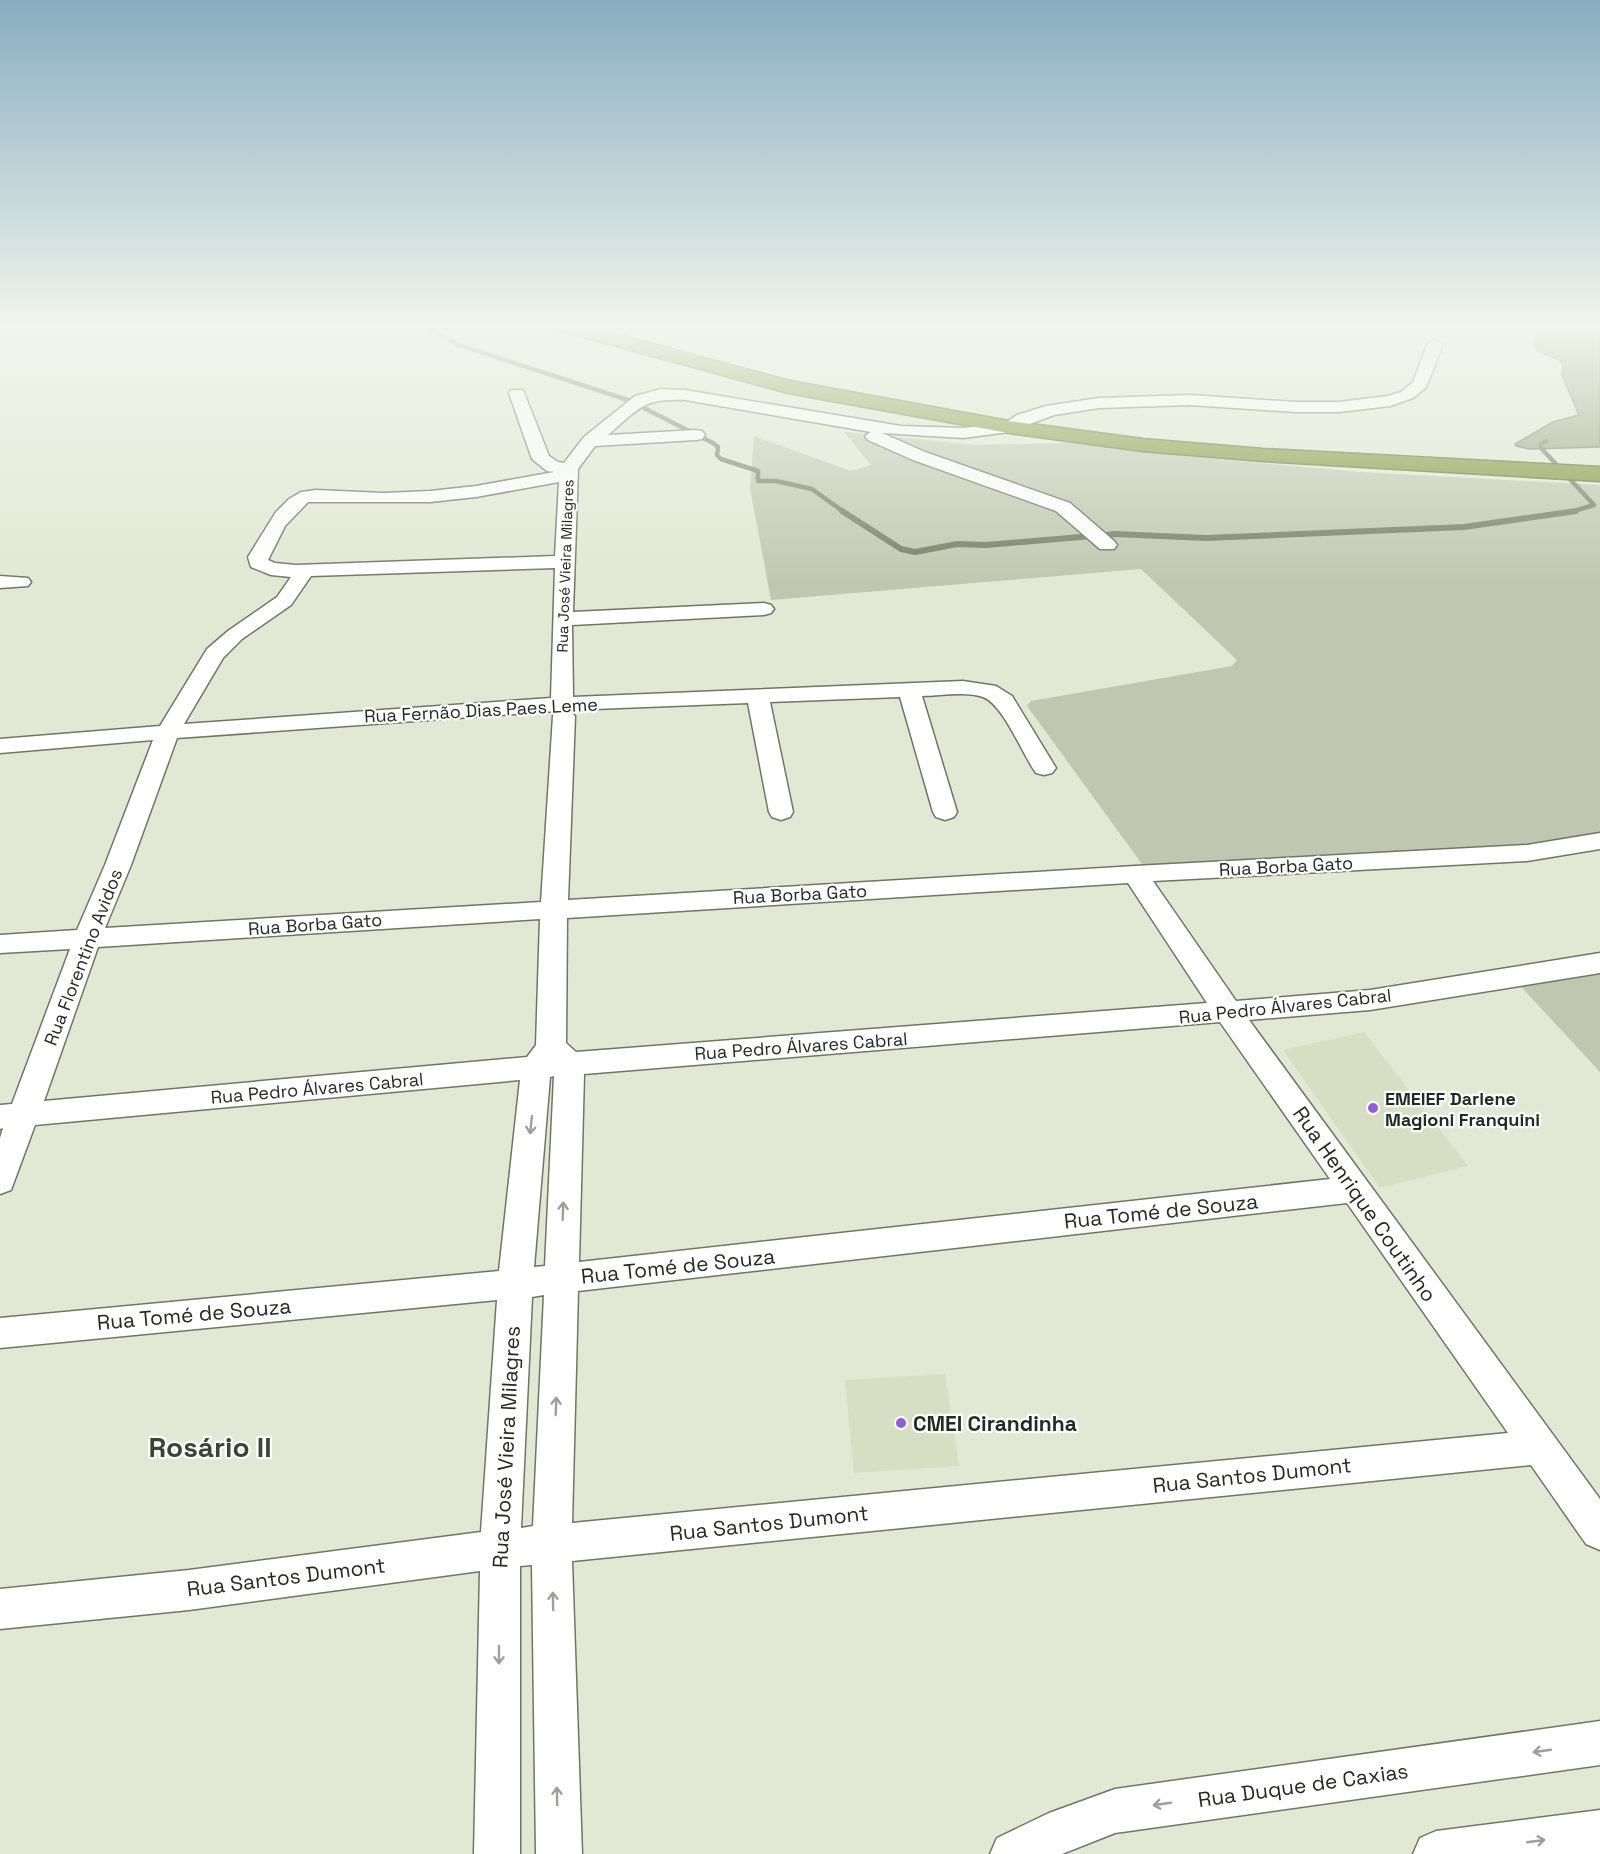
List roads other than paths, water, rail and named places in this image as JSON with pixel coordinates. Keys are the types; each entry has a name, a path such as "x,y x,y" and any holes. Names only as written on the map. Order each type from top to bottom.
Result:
{"highway":[{"path":"929,413 1009,427 1143,445 1263,455 1600,474"}],"street":[{"path":"524,413 541,459 553,467 569,472"},
{"name":"Rua José Vieira Milagres","path":"497,1854 500,1549 515,1284 552,1059 554,909 563,710 562,619 569,472 590,441 623,413"},
{"name":"Rua José Vieira Milagres","path":"787,413 859,425 935,433 963,433 1009,427 1023,419 1044,413"},
{"path":"859,425 885,441 920,456 1063,507 1107,545"},
{"path":"590,441 696,435"},
{"path":"566,562 305,571 271,569 261,565 258,557 276,527 302,498 452,496 569,472"},
{"name":"Rua Florentino Avidos","path":"0,1181 12,1116 118,866 165,740 215,654 234,635 284,601 305,571"},
{"path":"0,582 21,582"},
{"path":"562,619 764,609"},
{"path":"0,746 165,740 563,710 759,702 963,688 988,691 1004,701 1044,768"},
{"path":"909,691 945,812"},
{"path":"759,702 781,812"},
{"name":"Rua Borba Gato","path":"0,944 1135,874 1527,854 1600,841"},
{"name":"Rua Henrique Coutinho","path":"1135,874 1229,1013 1600,1531"},
{"name":"Rua Pedro Álvares Cabral","path":"12,1116 552,1059 1229,1013 1370,1000 1600,963"},
{"path":"552,1059 561,1279 552,1545 559,1854"},
{"name":"Rua Tomé de Souza","path":"0,1333 515,1284 1354,1189"},
{"name":"Rua Santos Dumont","path":"0,1609 189,1590 500,1549 1539,1447"},
{"name":"Rua Duque de Caxias","path":"1013,1854 1065,1829 1115,1811 1600,1743"},
{"path":"1436,1854 1600,1833"}],"waterway":[{"path":"653,413 713,443 718,447 717,455 721,459 758,471 758,481 776,481 812,489 844,512"},
{"path":"1546,441 1541,444 1541,448 1594,505 1573,511"},
{"path":"842,511 901,549 915,552 957,544 986,545 1116,534 1206,538 1464,527 1573,511"}],"place":[{"name":"EMEIEF Darlene Magioni Franquini","path":"1373,1108"},
{"name":"CMEI Cirandinha","path":"901,1423"}],"district":[{"name":"Rosário II","path":"210,1447"}]}
